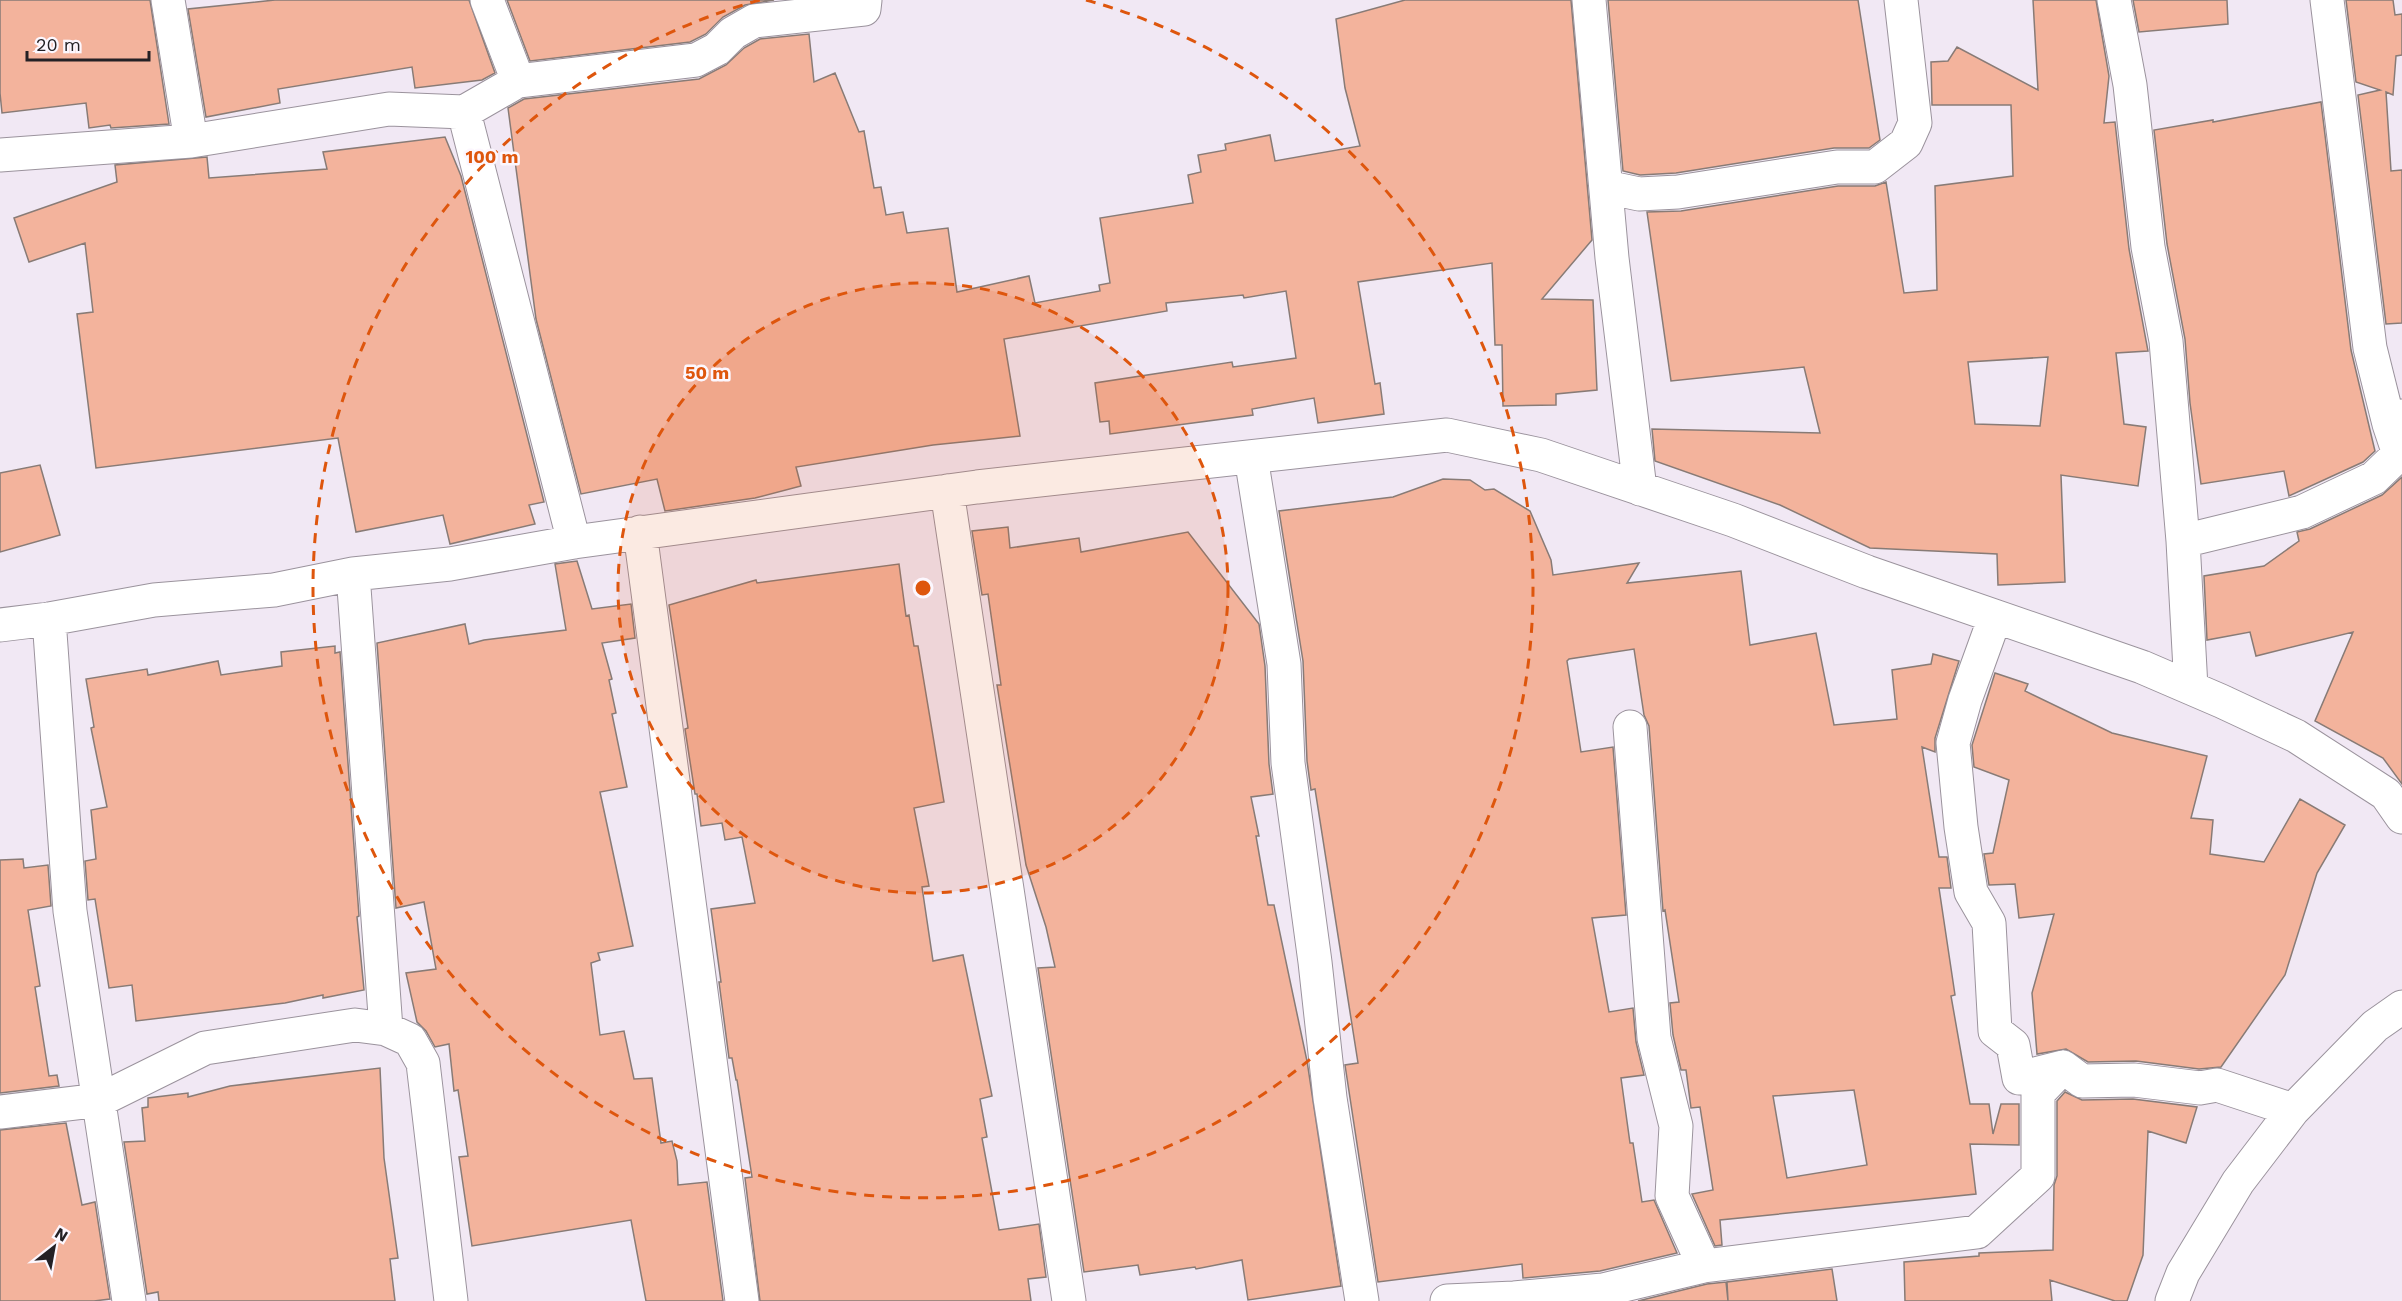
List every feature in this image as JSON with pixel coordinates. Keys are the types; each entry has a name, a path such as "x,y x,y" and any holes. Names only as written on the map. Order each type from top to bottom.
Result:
{"street":[{"path":"168,0 191,141"},
{"path":"487,0 518,81"},
{"path":"0,155 191,141 389,109 464,112 518,81 696,60 717,49 733,33 754,21 864,9 865,0"},
{"path":"1589,0 1612,258 1640,489"},
{"path":"1606,187 1639,194 1678,192 1837,167 1875,167 1906,143 1915,123 1901,0"},
{"path":"2114,0 2130,85 2148,247 2166,341 2183,542 2191,688"},
{"path":"2183,542 2302,512 2374,478 2399,454 2396,420 2370,348 2327,0"},
{"path":"464,112 574,542"},
{"path":"0,624 49,619 154,600 274,590 353,574 450,564 640,532 946,490 1447,435 1541,455 1732,520 1867,572 2142,667 2296,736 2386,794 2402,817"},
{"path":"1251,456 1284,664 1288,764 1316,962 1330,1098 1362,1301"},
{"path":"946,490 1069,1301"},
{"path":"640,532 742,1301"},
{"path":"353,574 386,1029"},
{"path":"1995,617 1965,700 1953,743 1971,892 1989,923 1995,1031 2013,1045 2019,1078 2063,1067"},
{"path":"49,619 70,911 129,1301"},
{"path":"1630,727 1654,1038 1676,1126 1672,1196 1704,1266"},
{"path":"2172,1301 2182,1273 2238,1182 2293,1110 2375,1026 2402,1008"},
{"path":"0,1112 100,1100 205,1048 355,1025 386,1029 410,1040 423,1063 451,1301"},
{"path":"2063,1067 2082,1082 2134,1080 2200,1088 2217,1085 2293,1110"},
{"path":"1447,1301 1603,1290 1704,1266 1977,1233 2038,1176 2037,1093 2063,1067"}],"building":[{"path":"0,0 150,0 169,124 111,128 110,125 89,128 86,103 2,113"},
{"path":"275,0 469,0 495,73 482,80 415,88 412,67 278,89 280,103 206,117 188,9"},
{"path":"507,0 774,0 745,5 723,17 706,34 690,42 530,61"},
{"path":"1405,0 1571,0 1592,240 1542,299 1593,300 1597,390 1556,394 1556,405 1503,406 1502,345 1495,345 1492,263 1358,282 1375,384 1380,383 1384,414 1318,423 1314,398 1252,409 1253,415 1110,434 1109,421 1100,422 1095,383 1232,362 1233,367 1296,358 1286,291 1244,298 1243,295 1166,303 1167,311 1004,339 1020,436 933,445 796,467 801,486 755,498 665,511 657,479 581,494 536,319 508,108 524,99 699,79 726,65 744,48 760,39 809,34 814,82 835,73 859,132 864,131 874,188 881,187 886,215 903,212 907,233 948,228 957,292 1029,276 1035,303 1100,291 1099,285 1110,283 1100,218 1193,203 1188,175 1201,172 1198,155 1226,150 1225,144 1270,135 1275,161 1360,146 1345,88 1336,19"},
{"path":"1608,0 1858,0 1880,140 1869,148 1834,148 1676,173 1640,175 1623,171"},
{"path":"2033,0 2096,0 2109,76 2104,123 2115,122 2129,249 2148,351 2116,353 2124,424 2146,427 2138,486 2061,475 2065,582 1998,585 1997,554 1870,548 1780,505 1655,461 1652,429 1820,433 1804,367 1671,381 1647,212 1681,211 1838,186 1875,186 1886,182 1904,293 1937,290 1935,186 2013,176 2011,105 1932,105 1931,62 1948,61 1957,47 2038,90","holes":["2048,357 2040,426 1975,424 1968,362"]},
{"path":"2133,0 2227,0 2228,24 2139,32"},
{"path":"2346,0 2393,0 2395,15 2402,14 2402,55 2396,56 2393,95 2386,92 2391,171 2402,170 2402,323 2386,324 2358,95 2380,90 2356,82"},
{"path":"2321,102 2351,350 2375,451 2363,462 2289,496 2284,471 2201,484 2190,403 2185,339 2167,244 2154,130 2213,120 2213,122"},
{"path":"445,137 461,176 544,502 529,505 535,524 450,544 443,515 356,532 338,438 96,468 77,314 93,312 85,243 29,262 14,218 117,182 115,165 207,157 209,178 327,169 323,152"},
{"path":"40,465 60,535 0,552 0,473"},
{"path":"2402,477 2402,784 2383,758 2315,721 2353,632 2256,656 2250,632 2207,640 2204,576 2264,566 2299,541 2297,532 2310,529 2382,495"},
{"path":"1443,479 1470,480 1485,490 1494,489 1530,511 1551,560 1553,575 1639,563 1627,583 1741,571 1750,645 1816,633 1834,725 1897,719 1892,670 1931,664 1933,654 1959,661 1935,738 1935,752 1922,747 1939,857 1947,857 1951,888 1939,888 1955,995 1951,996 1970,1104 1989,1104 1993,1134 2001,1104 2019,1104 2019,1145 1970,1144 1976,1194 1720,1220 1722,1245 1715,1246 1692,1194 1713,1190 1700,1107 1691,1108 1686,1070 1681,1070 1673,1035 1670,1003 1679,1002 1665,910 1663,911 1649,726 1644,715 1634,649 1567,661 1581,752 1613,747 1626,915 1592,918 1609,1012 1633,1008 1636,1042 1644,1075 1621,1078 1630,1143 1633,1143 1642,1202 1654,1200 1677,1253 1600,1271 1523,1278 1522,1264 1378,1282 1345,1065 1358,1063 1315,789 1311,790 1307,761 1303,661 1279,511 1393,497","holes":["1854,1090 1867,1165 1787,1178 1773,1096"]},
{"path":"1008,527 1010,548 1079,538 1081,552 1188,532 1259,624 1265,666 1269,764 1273,794 1251,797 1259,836 1256,836 1268,905 1274,905 1307,1061 1341,1286 1248,1300 1242,1260 1196,1269 1195,1267 1140,1275 1138,1265 1084,1272 1038,968 1055,967 1046,927 1026,865 997,685 1001,685 988,594 982,595 972,531"},
{"path":"577,561 592,609 631,604 635,638 602,643 612,679 609,680 616,713 612,714 627,787 600,792 633,946 598,953 600,960 591,963 600,1035 624,1031 634,1079 652,1078 661,1143 672,1141 677,1161 678,1185 707,1182 723,1301 646,1301 631,1220 472,1246 459,1157 468,1156 458,1090 454,1091 449,1044 435,1047 426,1031 417,1022 406,973 436,969 424,902 396,908 377,643 465,624 469,644 484,640 566,630 555,564"},
{"path":"899,564 906,616 909,615 914,646 918,646 944,802 914,808 929,886 922,887 933,961 963,955 992,1096 980,1099 987,1137 982,1138 999,1230 1039,1224 1046,1277 1028,1279 1031,1301 760,1301 745,1178 752,1177 737,1080 732,1058 729,1058 711,909 755,903 742,837 725,840 722,823 701,826 685,729 688,728 669,605 756,580 757,583"},
{"path":"335,646 335,653 340,652 359,916 357,917 364,990 323,998 323,995 285,1003 136,1021 132,985 109,988 95,899 88,900 85,861 96,859 91,810 107,807 91,728 94,727 86,679 147,669 148,675 218,661 221,675 282,666 281,652"},
{"path":"1995,673 2028,684 2025,691 2112,733 2207,756 2191,818 2213,820 2210,854 2264,862 2300,799 2345,825 2317,873 2285,975 2221,1067 2199,1069 2136,1061 2088,1062 2066,1049 2037,1054 2032,993 2054,914 2019,918 2015,884 1989,885 1984,854 1993,853 2009,780 1974,767 1972,745"},
{"path":"23,859 24,868 48,865 51,906 28,910 40,986 35,987 49,1076 57,1075 59,1086 0,1093 0,860"},
{"path":"380,1068 384,1158 398,1258 390,1259 395,1301 159,1301 158,1292 147,1294 124,1142 145,1141 142,1108 148,1107 148,1098 188,1093 188,1097 230,1086"},
{"path":"2065,1092 2082,1100 2133,1099 2197,1107 2186,1143 2148,1131 2143,1255 2127,1301 2115,1301 2050,1280 2052,1301 1905,1301 1904,1262 1979,1256 1979,1253 2053,1250 2054,1185 2057,1176 2057,1101"},
{"path":"66,1123 82,1205 95,1202 110,1299 0,1301 0,1130"},
{"path":"1832,1269 1837,1301 1728,1301 1727,1282"},
{"path":"1726,1282 1728,1301 1638,1301 1707,1284"}]}
